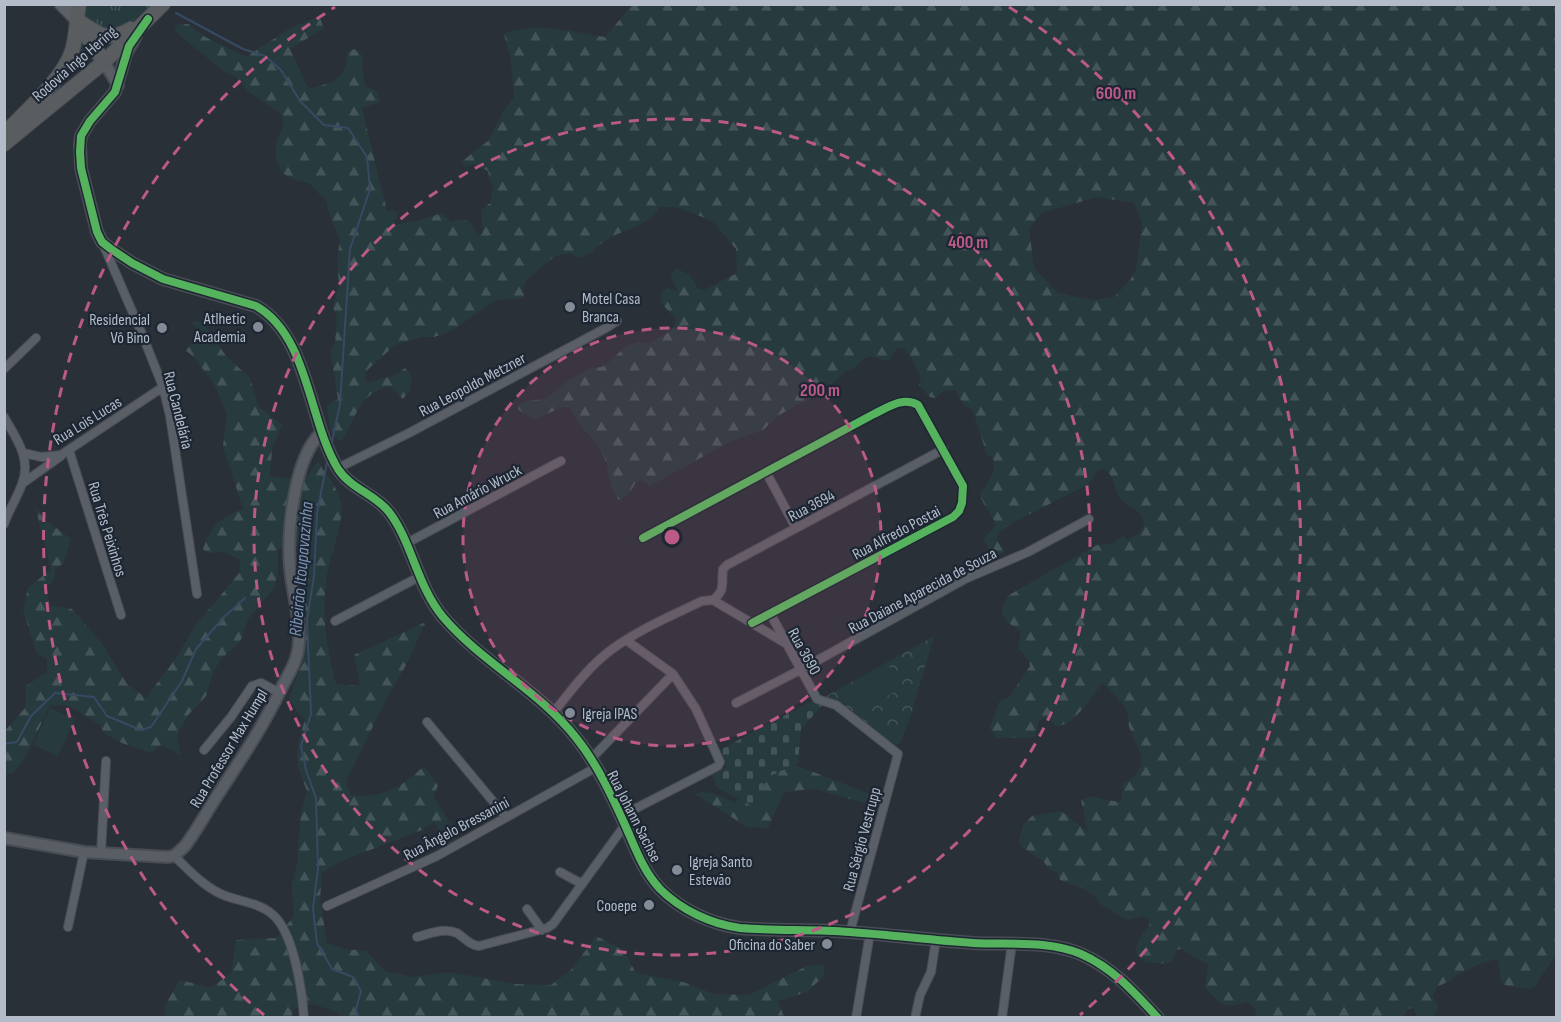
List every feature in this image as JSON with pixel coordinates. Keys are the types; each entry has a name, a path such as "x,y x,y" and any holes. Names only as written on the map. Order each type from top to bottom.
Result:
{"highway":[{"name":"Rodovia Ingo Hering","path":"4,134 57,78 67,63 76,39 79,4"},
{"name":"Rodovia Ingo Hering","path":"4,144 104,62 163,4"},
{"path":"77,20 102,36 113,37 148,19"},
{"path":"77,20 104,62"}],"main road":[{"path":"61,4 77,20"}],"street":[{"path":"148,19 129,46 118,85 109,100 84,129 80,144 85,187 92,217 102,242 132,263 163,279 247,303 263,310 279,326 293,349 304,376 321,433"},
{"path":"104,62 118,85"},
{"name":"Rua Candelária","path":"102,242 163,387 172,423 197,594"},
{"name":"Rua Leopoldo Metzner","path":"338,468 429,423 617,321"},
{"path":"4,369 36,338"},
{"name":"Rua Lois Lucas","path":"24,453 41,457 61,455 163,387"},
{"name":"Rua Alfredo Postai","path":"643,538 872,415 904,401 911,401 918,405 963,486 959,511 953,517 752,623"},
{"path":"4,417 24,453 23,483 4,524"},
{"name":"Rua Johann Sachse","path":"321,433 345,479 387,509 394,518 419,578 434,605 455,630 553,712 572,733 593,764 646,871 675,903 703,917 740,928 870,933 936,940 1039,945 1071,950 1097,962 1126,983 1158,1017"},
{"name":"Rua Professor Max Humpl","path":"174,856 180,853 197,830 265,723 297,657 299,641 290,567 295,498 304,457 312,441 321,433"},
{"name":"Rua 3694","path":"713,600 721,593 723,570 727,565 944,449"},
{"name":"Rua Três Peixinhos","path":"69,450 121,615"},
{"path":"23,483 61,455"},
{"name":"Rua Amário Wruck","path":"405,544 561,461"},
{"path":"766,472 796,528"},
{"name":"Rua Daiane Aparecida de Souza","path":"736,703 965,579 1028,552 1089,519"},
{"path":"335,621 419,578"},
{"path":"553,712 594,665 626,640 702,601 713,600 786,644"},
{"name":"Rua 3690","path":"770,613 818,700 836,705 898,754"},
{"path":"417,937 438,931 450,931 472,945 479,946 542,930 553,924 623,821 719,765 696,709 673,674 626,640"},
{"name":"Rua Ângelo Bressanini","path":"327,906 437,856 507,817 593,764 673,674"},
{"path":"204,750 252,686 261,683 280,693"},
{"path":"427,722 507,817"},
{"name":"Rua Sérgio Vestrupp","path":"850,932 898,754"},
{"path":"101,853 106,761"},
{"path":"4,838 84,852 174,856 220,894 264,909 279,922 289,943 296,966 304,1017"},
{"path":"68,927 84,852"},
{"path":"560,872 582,884"},
{"path":"527,909 542,930"},
{"path":"856,1017 870,933"},
{"path":"915,1017 920,995 931,972 936,940"},
{"path":"1002,1017 1012,944"}],"green space":[{"path":"633,4 1556,5 1556,955 1534,987 1528,989 1505,985 1501,981 1498,959 1481,963 1437,987 1432,997 1439,1006 1433,1017 1418,1017 1413,1008 1408,1009 1402,1017 1254,1017 1257,1013 1254,1007 1247,1002 1228,1005 1219,1002 1205,987 1208,965 1181,949 1176,950 1172,961 1168,963 1144,961 1136,953 1136,947 1150,924 1148,918 1143,916 1127,920 1102,905 1086,890 1060,880 1057,872 1050,870 1043,861 1021,846 1019,841 1023,825 1032,816 1061,811 1088,832 1081,800 1092,796 1121,802 1124,783 1138,771 1141,759 1129,727 1127,711 1102,683 1069,722 1055,726 1049,717 1039,720 1035,736 1030,738 996,738 990,728 999,702 1010,696 1030,666 1029,661 1018,648 1021,632 1006,621 1002,613 1005,602 1009,595 1097,545 1113,543 1123,536 1128,540 1140,533 1144,521 1138,512 1122,500 1112,478 1103,468 1095,474 1089,484 1014,522 999,533 997,539 1004,552 994,557 983,539 996,526 980,494 991,477 994,463 993,458 987,455 973,411 964,405 955,390 944,391 935,398 930,397 919,385 921,377 903,348 896,349 890,359 885,361 871,356 863,359 855,368 844,372 827,389 779,415 763,430 731,441 650,486 641,480 636,482 628,495 619,500 612,489 604,457 577,421 571,409 565,406 533,420 519,410 517,405 527,401 546,399 569,380 591,368 602,367 626,346 638,342 649,343 671,331 677,320 662,304 660,295 667,288 678,291 671,277 675,268 690,275 698,289 704,290 737,273 736,249 714,223 707,219 674,207 660,207 648,219 606,240 587,255 578,258 570,253 555,256 526,280 523,288 524,298 496,300 451,331 395,345 365,372 366,383 394,376 405,368 412,377 410,390 403,399 390,387 372,394 360,406 343,439 338,441 330,430 327,406 338,399 330,349 335,344 337,317 333,307 339,284 337,261 340,239 330,217 326,200 312,185 289,178 281,170 277,161 276,146 283,126 282,115 248,91 235,76 223,71 174,30 178,24 188,24 205,37 246,57 289,29 319,16 324,28 290,49 307,86 312,88 338,78 345,68 348,52 354,49 363,56 365,86 377,91 380,102 362,108 387,211 393,210 398,213 393,225 443,213 450,222 458,219 469,221 478,236 483,233 481,210 490,203 494,185 490,182 488,171 475,164 465,167 461,162 488,141 503,112 514,97 511,62 504,34 527,28 540,28 605,37","holes":["1097,197 1134,203 1142,224 1136,270 1114,297 1092,300 1058,293 1034,268 1029,228 1042,213"]},
{"path":"84,5 152,5 135,20 111,31 93,25 83,16"},
{"path":"80,38 96,56 89,57 62,79 78,54"},
{"path":"192,322 203,323 226,356 250,378 258,406 282,425 272,449 270,477 305,479 318,461 341,502 341,520 327,574 324,603 327,643 336,684 360,686 354,655 426,622 346,781 351,795 372,795 391,790 408,780 424,766 438,786 433,796 459,837 449,843 434,822 422,830 339,862 322,873 320,899 327,943 345,949 366,951 385,971 413,977 449,972 515,984 551,985 572,969 596,936 623,950 636,973 683,982 714,994 749,995 807,966 824,965 824,976 807,992 778,1001 784,1017 339,1018 339,1013 313,1004 293,1009 292,1017 166,1017 164,1007 180,980 211,988 231,973 236,940 276,938 294,916 292,884 297,864 301,813 307,791 299,770 297,755 305,719 289,699 301,665 303,627 301,545 278,549 278,574 274,588 248,619 240,642 222,658 213,672 206,696 189,714 177,735 181,755 161,745 151,753 122,743 104,733 100,725 70,706 50,705 26,756 13,773 5,775 5,731 25,708 26,686 47,672 47,659 37,654 23,610 28,588 51,569 35,506 44,519 71,539 63,564 55,568 55,578 46,589 50,605 72,609 103,645 127,684 146,698 176,658 196,625 240,572 240,559 223,552 206,553 203,549 217,523 243,509 223,446 227,414 214,384 194,357 185,350 202,336"},
{"path":"934,636 910,718 900,743 895,745 837,702 821,699"},
{"path":"887,663 901,688 859,712 845,688"},
{"path":"812,701 823,705 801,729 798,763 766,778 757,809 718,788 712,775 727,767 718,751"},
{"path":"50,708 75,719 58,756 33,745"},
{"path":"790,763 870,794 865,803 814,789 784,792 768,828 747,827 695,794 711,793 736,803 748,783"}],"waterway":[{"name":"Ribeirão Itoupavazinha","path":"176,13 243,49 265,56 281,70 300,101 324,125 348,128 367,157 370,189 350,249 340,404 331,446"},
{"name":"Ribeirão Itoupavazinha","path":"328,457 317,513 314,576 307,620 311,714 301,746 306,770 316,798 318,868 313,909 317,943 332,969 353,977 361,991 356,1009 358,1018"},
{"path":"4,744 17,742 31,716 55,693 94,697 107,716 141,730 151,727 182,681 196,649 224,617 245,598"}],"cycle path":[{"path":"148,19 129,46 115,92 90,121 81,136 81,168 97,232 102,242 132,263 163,279 256,306 274,320 287,337 297,358 328,449 338,469 349,482 377,500 389,512 397,524 427,592 443,617 475,649 546,706 577,739 604,780 644,867 668,897 697,915 740,928 836,931 973,943 1042,945 1068,950 1103,966 1132,990 1158,1018"},
{"path":"643,538 889,406 901,402 918,405 963,486 959,511 953,517 752,623"}],"place":[{"name":"Motel Casa Branca","path":"570,307"},
{"name":"Atlhetic Academia","path":"258,327"},
{"name":"Residencial Vô Bino","path":"162,328"},
{"name":"Igreja IPAS","path":"570,713"},
{"name":"Igreja Santo Estevão","path":"677,870"},
{"name":"Cooepe","path":"649,905"},
{"name":"Oficina do Saber","path":"827,944"}]}
